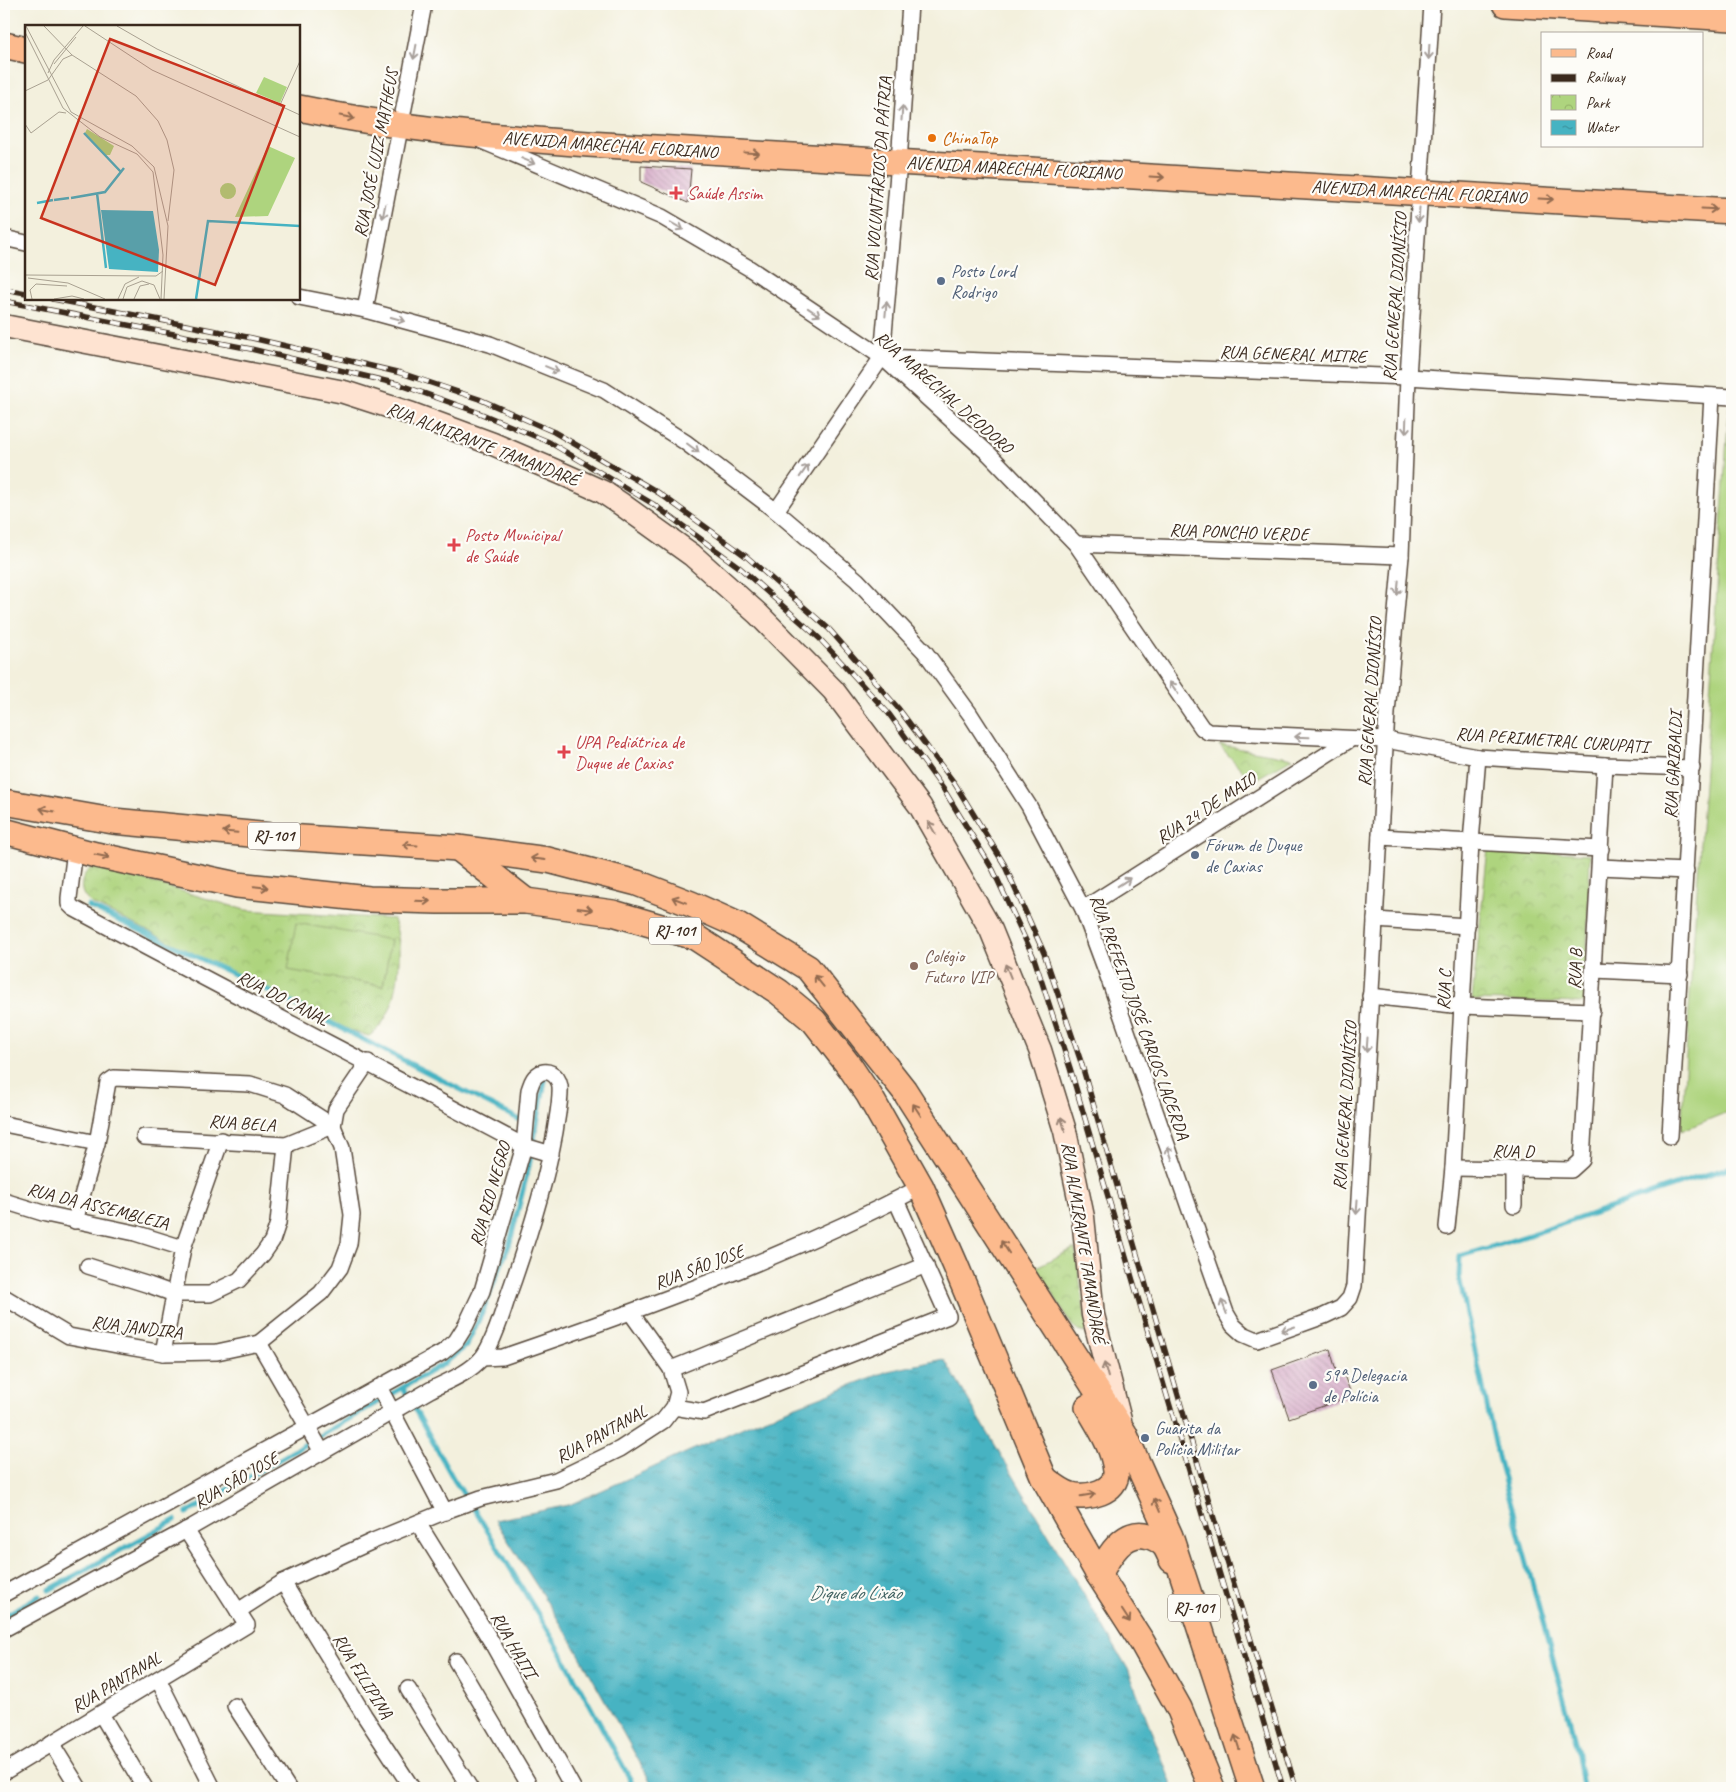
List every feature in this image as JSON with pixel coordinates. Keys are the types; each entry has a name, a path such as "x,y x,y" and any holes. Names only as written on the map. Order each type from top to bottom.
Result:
{"main road":[{"path":"1505,4 1693,10 1732,18"},
{"path":"4,45 25,50"},
{"name":"AVENIDA MARECHAL FLORIANO","path":"300,108 401,127 467,135 588,144 1732,211"},
{"name":"RUA ALMIRANTE TAMANDARÉ","path":"4,326 344,392 412,414 493,444 603,492 692,555 758,614 833,690 920,806 991,930 1040,1050 1065,1131 1083,1217 1094,1315 1104,1364 1124,1434"},
{"name":"RJ-101","path":"4,802 113,821 271,836 458,848 548,860 637,883 738,925 808,968 904,1090 1124,1434 1170,1536 1252,1788"},
{"name":"RJ-101","path":"4,831 75,850 237,885 370,898 437,901 526,901 613,912 695,937 779,992 814,1021 850,1066 921,1187 1044,1478 1099,1575 1142,1642 1179,1708 1212,1788"},
{"path":"458,848 526,901"},
{"path":"1031,1288 1059,1353 1102,1431 1116,1470 1116,1477 1111,1487 1098,1493 1082,1496 1062,1491 1044,1478"},
{"path":"1099,1575 1110,1554 1122,1542 1133,1536 1144,1535 1157,1539 1166,1547 1193,1605"}],"street":[{"name":"RUA JOSÉ LUIZ MATHEUS","path":"364,310 424,4"},
{"name":"RUA VOLUNTÁRIOS DA PÁTRIA","path":"882,357 899,162 910,4"},
{"name":"RUA GENERAL DIONÍSIO","path":"1257,1340 1341,1308 1350,1298 1354,1286 1370,996 1400,556 1408,377 1432,4"},
{"name":"RUA MARECHAL DEODORO","path":"467,135 662,217 749,268 882,357 989,454 1076,544 1202,728"},
{"path":"4,238 25,243"},
{"name":"RUA PREFEITO JOSÉ CARLOS LACERDA","path":"300,297 364,310 490,344 604,390 685,442 776,511 857,580 925,652 970,714 1029,806 1083,909 1106,968 1226,1313 1233,1325 1243,1334 1257,1340"},
{"name":"RUA GENERAL MITRE","path":"882,357 1408,377 1732,397"},
{"path":"776,511 882,357"},
{"name":"RUA GARIBALDI","path":"1670,1136 1712,396"},
{"name":"RUA PONCHO VERDE","path":"1076,544 1400,556"},
{"name":"RUA PERIMETRAL CURUPATI","path":"1202,728 1215,734 1386,740 1478,757 1692,768"},
{"name":"RUA 24 DE MAIO","path":"1083,909 1351,738"},
{"name":"RUA C","path":"1448,1227 1454,1168 1471,842 1478,757"},
{"name":"RUA B","path":"1571,1170 1582,1160 1605,765"},
{"path":"1380,837 1601,849"},
{"name":"RUA DO CANAL","path":"75,850 69,898 69,904 73,908 230,993 533,1142"},
{"path":"1600,867 1686,870"},
{"path":"1375,920 1467,926"},
{"path":"1594,970 1680,974"},
{"path":"1370,996 1462,1006 1592,1011"},
{"path":"75,1221 97,1143 108,1082 114,1078 250,1084 285,1095 333,1126 336,1109 368,1062"},
{"name":"RUA RIO NEGRO","path":"456,1341 482,1291 533,1142 529,1090 536,1075 543,1072 551,1072 557,1077"},
{"name":"RUA SĀO JOSE","path":"4,1629 186,1530 321,1451 388,1401 423,1381 468,1370 482,1358 498,1326 519,1266 533,1142 559,1107 560,1087 557,1077"},
{"path":"4,1124 97,1143"},
{"name":"RUA BELA","path":"144,1137 286,1145 333,1126"},
{"name":"RUA JANDIRA","path":"4,1297 69,1336 163,1353 217,1352 259,1343 321,1293 340,1268 346,1252 352,1215 342,1148 333,1126"},
{"path":"163,1353 183,1248 220,1140"},
{"path":"88,1266 174,1294 210,1294 239,1280 264,1254 272,1241 278,1223 286,1145"},
{"name":"RUA D","path":"1454,1168 1571,1170"},
{"path":"1514,1170 1514,1205"},
{"name":"RUA SĀO JOSE","path":"482,1358 504,1357 631,1313 757,1264 850,1223 921,1187"},
{"path":"631,1313 671,1369 678,1392 674,1406 704,1412 948,1316 896,1200"},
{"name":"RUA DA ASSEMBLEIA","path":"4,1201 46,1214 135,1233 183,1248"},
{"path":"671,1369 926,1265"},
{"name":"RUA SĀO JOSE","path":"4,1594 308,1430 388,1401 423,1381 443,1352 456,1341"},
{"path":"259,1343 321,1451"},
{"path":"388,1401 448,1510"},
{"name":"RUA PANTANAL","path":"4,1772 247,1625 238,1611 283,1582 373,1541 448,1510 481,1498 556,1480 620,1449 663,1420 674,1406"},
{"name":"RUA HAITI","path":"418,1523 491,1641 573,1788"},
{"path":"186,1530 238,1611"},
{"name":"RUA FILIPINA","path":"283,1582 364,1715 412,1788"},
{"path":"456,1661 531,1788"},
{"path":"158,1679 213,1788"},
{"path":"408,1689 470,1788"},
{"path":"235,1706 288,1788"},
{"path":"100,1714 145,1788"},
{"path":"51,1743 79,1788"}],"green space":[{"path":"1729,407 1732,408 1732,1110 1681,1131"},
{"path":"1219,745 1293,758 1252,781"},
{"path":"1488,848 1590,854 1585,1003 1472,1000"},
{"path":"97,866 245,910 394,919 399,943 399,970 391,1007 378,1028 369,1036 349,1030 91,903 85,898 82,883 85,874 92,867"},
{"path":"296,923 391,940 383,986 288,970"},
{"path":"1075,1248 1087,1329 1084,1333 1073,1327 1036,1267"}],"water":[{"name":"Dique do Lixão","path":"944,1359 1128,1669 1173,1788 654,1788 571,1640 495,1520 569,1505 757,1421 888,1371"}],"building":[{"name":"Saúde Assim","path":"641,166 691,169 688,203 641,182"},
{"name":"59ª Delegacia de Polícia","path":"1330,1349 1337,1374 1343,1373 1352,1396 1289,1418 1272,1370"}],"waterway":[{"path":"88,906 261,987 524,1122"},
{"path":"187,1513 445,1363 466,1346 484,1309 510,1242 529,1166 546,1075"},
{"path":"1583,1788 1577,1748 1498,1457 1459,1277 1460,1256 1732,1167"},
{"path":"403,1388 454,1480 476,1512 558,1647 635,1788"},
{"path":"49,1590 175,1520"},
{"path":"4,1616 39,1596"}],"railway":[{"path":"4,289 25,293"},
{"path":"58,300 252,338 401,373 479,399 554,432 659,493 747,557 829,629 898,708 955,784 1004,864 1044,953 1081,1062 1212,1512 1296,1788"},
{"path":"4,301 251,349 398,384 477,412 549,442 653,504 739,567 819,638 889,714 944,790 993,870 1034,958 1070,1068 1283,1788"}],"place":[{"name":"ChinaTop","path":"932,138"},
{"name":"Saúde Assim","path":"676,193"},
{"name":"Posto Lord Rodrigo","path":"941,281"},
{"name":"Posto Municipal de Saúde","path":"454,545"},
{"name":"UPA Pediátrica de Duque de Caxias","path":"564,752"},
{"name":"Fórum de Duque de Caxias","path":"1195,855"},
{"name":"Colégio Futuro VIP","path":"914,966"},
{"name":"59ª Delegacia de Polícia","path":"1313,1385"},
{"name":"Guarita da Polícia Militar","path":"1145,1438"}]}
